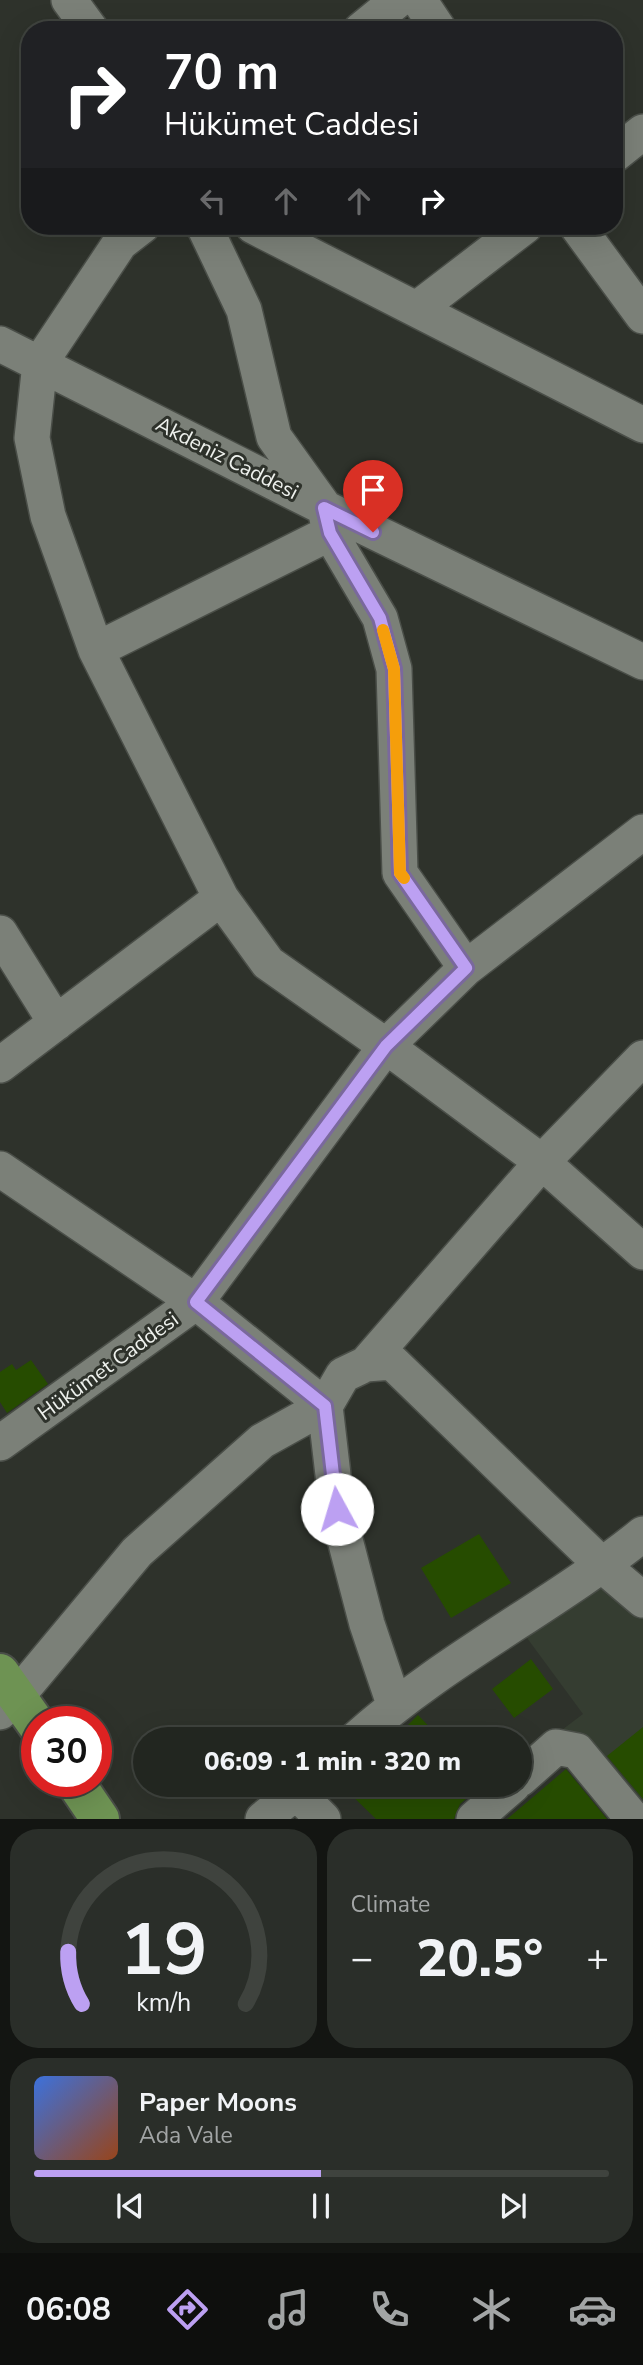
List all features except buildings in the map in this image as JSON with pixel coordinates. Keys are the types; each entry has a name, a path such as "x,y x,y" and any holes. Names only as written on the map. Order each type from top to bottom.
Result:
{"main road":[{"path":"85,1797 100,1819"}],"street":[{"path":"69,0 84,21"},
{"path":"372,21 398,0"},
{"path":"419,0 433,21"},
{"path":"623,148 643,132"},
{"path":"130,235 120,243 40,363 32,438 48,516 96,650 220,898 268,963 386,1046 542,1162 643,1252"},
{"path":"208,235 244,310 274,438 327,521 380,618 394,669 400,873 466,968"},
{"path":"271,235 643,425"},
{"path":"417,309 513,235"},
{"path":"584,235 643,316"},
{"name":"Akdeniz Caddesi","path":"0,344 40,363 327,521 643,662"},
{"path":"96,650 327,521"},
{"name":"Hükümet Caddesi","path":"0,1443 196,1302 386,1046 466,968 643,832"},
{"path":"0,1065 220,898"},
{"path":"0,933 56,1023"},
{"path":"366,1364 542,1162 643,1058"},
{"path":"0,1170 196,1302 325,1406 337,1509 367,1623 394,1704"},
{"path":"13,1701 137,1552 262,1441 325,1406 343,1375 366,1364 392,1362 603,1566 643,1600"},
{"path":"369,1727 394,1704 603,1566 643,1534"},
{"path":"532,1769 556,1748 578,1751 633,1819"},
{"path":"263,1819 290,1797"},
{"path":"306,1797 323,1819"},
{"path":"474,1819 499,1797"}],"shaded area":[{"path":"603,1566 643,1600 643,1819 550,1739 583,1714 516,1623"}],"slow traffic":[{"path":"383,630 394,669 400,873 404,878"}],"route":[{"path":"337,1509 325,1406 196,1302 386,1046 466,968 400,873 394,669 380,618 330,533 324,508 373,532"}]}
